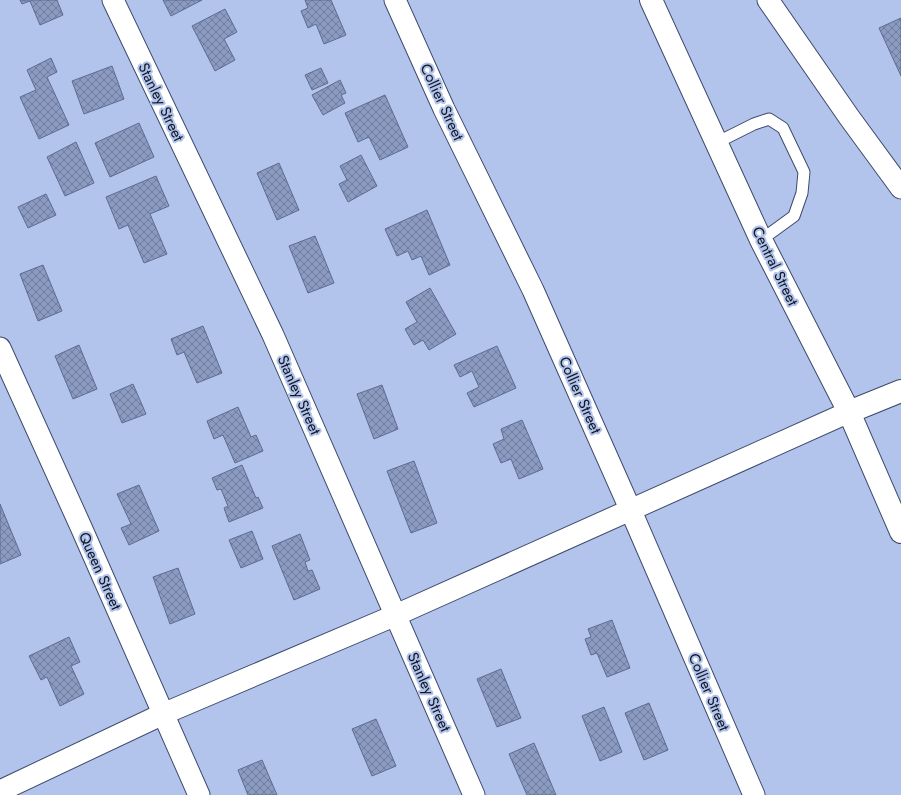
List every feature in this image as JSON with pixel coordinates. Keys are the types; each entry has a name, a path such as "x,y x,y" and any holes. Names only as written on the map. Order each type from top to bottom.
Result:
{"main road":[{"name":"Central Street","path":"651,0 762,240 849,412 901,532"},
{"path":"849,412 901,391"}],"street":[{"name":"Stanley Street","path":"113,0 273,335 474,795"},
{"name":"Collier Street","path":"395,0 444,109 533,290 754,795"},
{"path":"768,0 849,117 901,188"},
{"name":"Queen Street","path":"0,348 199,795"},
{"path":"0,791 163,714 396,615 849,412"}],"lane":[{"path":"716,142 754,124 769,119 783,128 804,172 802,193 794,216 762,240"}],"building":[{"path":"20,0 57,0 63,15 40,25 30,1 22,4"},
{"path":"163,0 202,0 171,16"},
{"path":"305,0 331,0 346,35 324,44 316,24 308,28 301,11 308,8"},
{"path":"225,9 237,32 224,39 235,60 215,71 192,26"},
{"path":"901,18 901,76 879,28"},
{"path":"51,58 57,72 47,77 69,125 39,139 20,97 36,90 27,70"},
{"path":"112,66 124,99 84,114 72,81"},
{"path":"321,68 328,83 312,90 305,75"},
{"path":"340,80 346,93 341,95 345,103 323,115 312,95"},
{"path":"385,95 408,147 380,160 369,137 358,142 345,113"},
{"path":"139,123 154,157 110,177 95,143"},
{"path":"76,142 94,183 65,196 47,157"},
{"path":"361,155 377,186 348,202 339,184 347,180 340,166"},
{"path":"279,163 299,210 277,220 257,173"},
{"path":"156,176 169,206 150,214 167,254 144,263 128,225 119,229 106,197"},
{"path":"46,194 56,215 28,228 18,207"},
{"path":"427,210 450,265 429,275 421,256 412,260 408,251 397,256 385,229"},
{"path":"315,236 334,283 308,293 289,246"},
{"path":"43,265 62,311 38,321 20,274"},
{"path":"430,288 456,334 429,350 423,340 414,345 405,329 417,322 406,302"},
{"path":"203,326 222,373 197,383 184,352 177,355 171,339"},
{"path":"79,345 97,389 73,399 55,356"},
{"path":"497,346 516,388 474,407 467,393 479,387 472,371 460,377 454,365"},
{"path":"133,384 146,414 122,423 110,394"},
{"path":"382,385 398,429 374,439 357,394"},
{"path":"238,407 251,437 256,435 263,451 235,463 223,435 214,439 207,421"},
{"path":"522,420 543,469 519,479 511,459 501,463 493,444 504,439 501,429"},
{"path":"414,461 437,523 411,533 387,471"},
{"path":"242,465 256,498 258,497 263,508 229,522 224,508 228,506 221,489 217,490 212,478"},
{"path":"139,485 159,531 129,545 121,528 131,524 117,494"},
{"path":"0,504 21,555 0,564"},
{"path":"252,531 263,559 241,568 229,540"},
{"path":"300,534 310,560 305,562 308,571 312,570 320,589 294,600 272,546"},
{"path":"178,568 195,614 170,624 153,577"},
{"path":"612,620 630,668 607,677 597,653 591,655 585,639 591,637 588,629"},
{"path":"69,637 80,662 71,666 84,694 60,706 47,677 41,680 29,656"},
{"path":"501,669 521,718 497,727 477,679"},
{"path":"649,703 668,750 644,760 625,713"},
{"path":"604,707 622,752 600,761 582,716"},
{"path":"376,719 396,766 372,776 352,729"},
{"path":"534,743 556,795 527,795 509,754"},
{"path":"262,760 277,795 248,795 238,770"}]}
